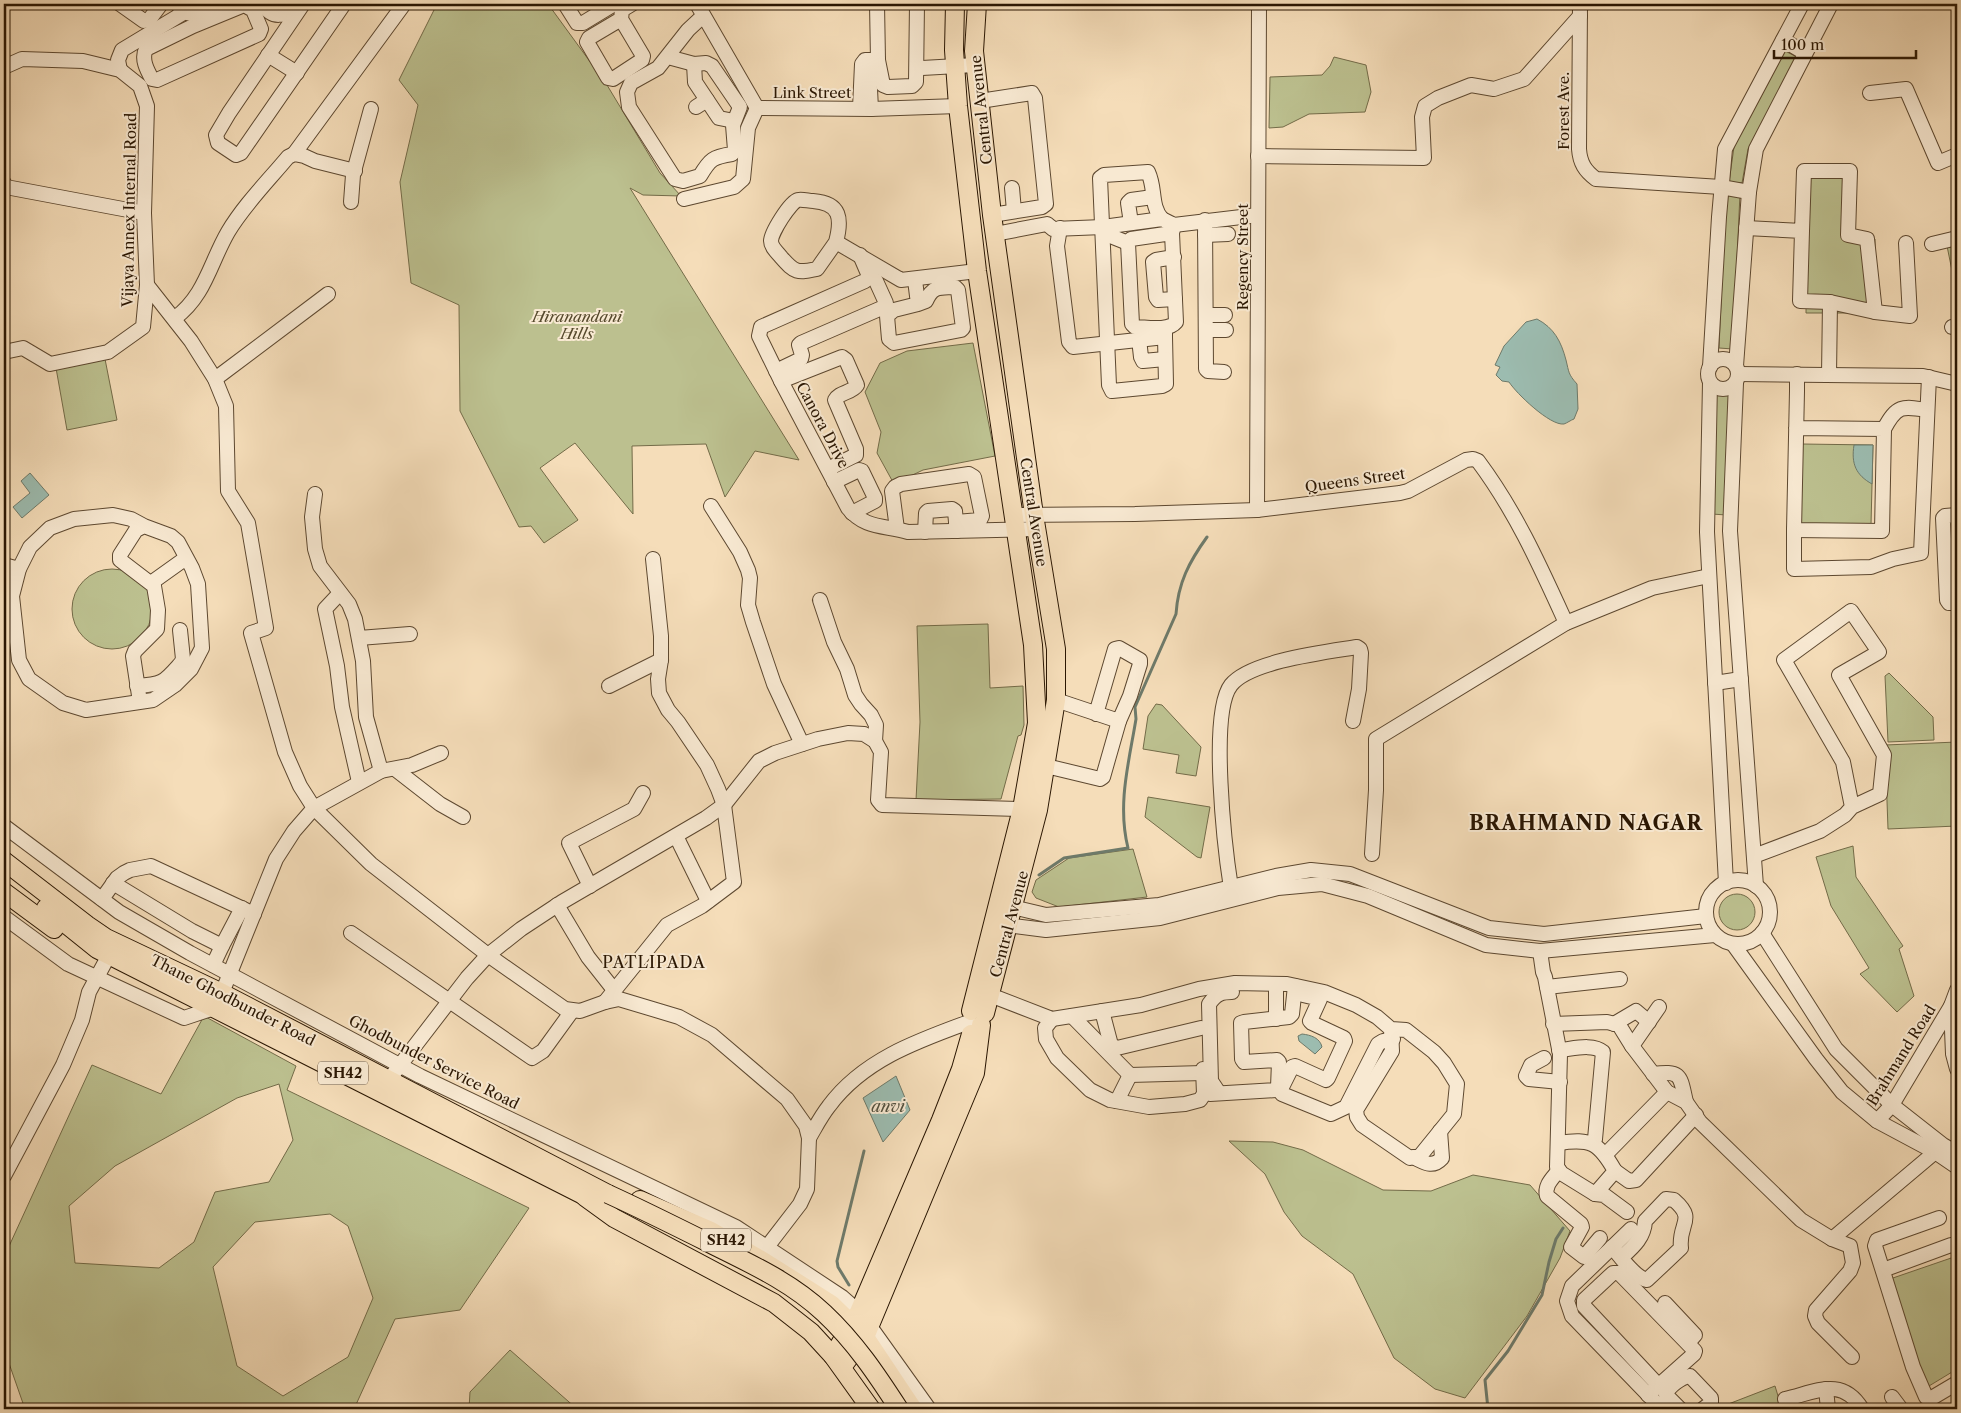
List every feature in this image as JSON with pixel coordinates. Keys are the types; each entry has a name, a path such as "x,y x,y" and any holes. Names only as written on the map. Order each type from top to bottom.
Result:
{"main road":[{"name":"Central Avenue","path":"955,4 954,50 958,106 977,271 1033,645 1036,723 1006,905"},
{"name":"Central Avenue","path":"838,1361 861,1325 961,1068 1006,905 1038,810 1056,700 1056,649 1035,522 992,215 974,51 977,4"},
{"name":"Thane Ghodbunder Road","path":"4,849 107,930 107,947"},
{"path":"4,861 87,925 107,947"},
{"path":"4,875 107,947"},
{"name":"Thane Ghodbunder Road","path":"4,892 80,947 94,954 107,947"},
{"name":"Central Avenue","path":"976,1019 990,995 1001,924"},
{"name":"Thane Ghodbunder Road","path":"107,947 218,1001 583,1188"},
{"name":"Thane Ghodbunder Road","path":"218,1001 394,1072 583,1188"},
{"path":"583,1188 768,1272 797,1291 824,1313 849,1339 872,1367 899,1409"},
{"name":"SH42","path":"583,1188 623,1193 711,1231 803,1285 861,1325 913,1409"},
{"name":"SH42","path":"583,1188 614,1218 774,1303 811,1332 838,1361 871,1409"},
{"path":"606,1199 763,1282 790,1300 816,1321 841,1347 863,1373 885,1409"}],"street":[{"path":"120,4 144,21 149,20 161,4"},
{"path":"120,70 118,60 122,50 186,14 244,5 252,10 261,29 260,34 157,80 152,79 146,68 144,52 146,49 186,14 197,13 214,4"},
{"path":"263,4 272,14 278,15 285,14 296,8"},
{"path":"296,8 216,135 218,143 236,155 241,153 344,4"},
{"path":"175,318 191,306 201,291 215,256 229,230 288,157 294,154 404,4"},
{"path":"565,4 577,23 583,23 619,8"},
{"path":"866,108 874,60 877,4"},
{"path":"874,60 883,85 888,87 912,86 916,82 917,4"},
{"name":"Regency Street","path":"1257,510 1259,4"},
{"path":"1726,883 1707,532 1710,383 1708,375 1721,187 1725,149 1802,4"},
{"path":"1756,886 1730,531 1748,192 1756,149 1831,4"},
{"path":"1258,156 1424,158 1422,117 1426,106 1438,98 1471,85 1494,89 1524,79 1580,10"},
{"name":"Forest Ave.","path":"1580,10 1579,149 1584,168 1596,179 1721,187 1748,192"},
{"path":"673,58 694,64 712,66 740,107 733,125 735,150 732,154 715,157 707,163 700,176 683,181 675,179 629,107 627,92 631,83 673,58 699,29 702,14"},
{"name":"Link Street","path":"702,14 757,108 958,106"},
{"path":"1783,40 1805,52"},
{"path":"268,55 297,73"},
{"name":"Vijaya Annex Internal Road","path":"4,67 22,58 83,61 120,70 140,86 147,106 144,213 147,284 143,327 108,352 50,364 23,348 4,352"},
{"path":"694,64 695,82 702,104 719,118 734,121"},
{"path":"922,71 955,69 975,65"},
{"path":"1870,93 1906,89 1938,163 1957,155"},
{"path":"980,101 1001,103 1032,93 1035,98 1046,204 1042,207 992,215"},
{"path":"684,199 734,187 743,179 748,128 757,108"},
{"path":"351,202 354,171 371,109"},
{"path":"294,154 354,171"},
{"path":"1875,312 1867,239 1848,235 1850,171 1804,171 1800,301 1830,302 1875,312 1910,316 1906,243"},
{"path":"1056,228 1056,246 1069,342 1073,347 1106,342 1139,339 1165,332 1176,322 1174,257 1170,226 1155,211 1151,179 1148,172 1104,175 1100,178 1106,342 1109,385 1112,391 1166,384 1165,332"},
{"path":"4,183 6,187 144,213"},
{"path":"1012,188 1014,211"},
{"path":"1131,223 1128,203 1131,200 1153,197"},
{"path":"798,200 827,202 834,208 840,220 836,242 817,268 801,272 793,270 772,245 771,238 790,204 798,200"},
{"path":"1165,332 1135,327 1132,324 1128,243 1131,239 1170,226 1205,220 1258,215"},
{"path":"1205,220 1206,368 1208,371 1224,372"},
{"path":"995,238 1047,224 1056,228 1103,230 1131,223 1170,226"},
{"path":"1746,228 1802,232"},
{"path":"1103,230 1128,243"},
{"path":"1206,235 1228,234"},
{"path":"1932,244 1957,238"},
{"path":"836,242 901,280 915,280 977,271"},
{"path":"779,376 801,359 802,355 799,345 801,343 884,307 886,303 876,281 869,276 860,255"},
{"path":"1174,257 1153,262 1156,297 1158,300 1175,299"},
{"name":"Canora Drive","path":"869,276 866,281 761,327 759,336 834,482 852,513 856,518 871,526 908,532 925,532 956,526 1014,523"},
{"path":"915,280 918,304"},
{"path":"1130,282 1154,281"},
{"path":"147,284 175,318 214,379 226,406 228,492 248,523 266,628 251,633 285,752 300,786 314,808 371,864 488,955 565,1009 580,1012 605,1002 619,999 679,1017 712,1036 751,1070 761,1075 787,1099 806,1126 809,1138 807,1189 800,1204 767,1247"},
{"path":"956,287 963,328 894,344 889,339 887,316 894,310 918,304 926,301 930,292 934,289 956,287"},
{"path":"214,379 328,294"},
{"path":"1829,375 1830,302"},
{"path":"1206,315 1225,315"},
{"path":"1206,330 1226,330"},
{"path":"1139,339 1140,357 1143,361 1166,359"},
{"path":"779,376 842,357 846,360 857,385 836,397 835,400 856,449 856,455 828,469"},
{"path":"1710,366 1717,360 1725,359 1737,374"},
{"path":"1737,374 1929,377 1957,384"},
{"path":"1710,383 1722,390 1730,388 1737,374"},
{"path":"1797,374 1794,569 1872,567 1893,559 1921,553 1929,377"},
{"path":"1794,530 1882,531 1884,429 1892,414 1907,406 1928,410"},
{"path":"1796,428 1884,429"},
{"name":"Queens Street","path":"1014,523 1134,514 1257,510 1408,492 1466,460 1473,459 1478,461 1500,490 1532,548 1566,623"},
{"path":"834,482 858,470 862,471 875,501 852,513"},
{"path":"898,529 892,491 895,487 901,484 970,474 974,477 982,516 980,520 956,526 955,511 952,509 928,511 926,513 925,532"},
{"path":"315,494 312,517 315,548 320,566 349,604 356,618 363,661 366,717 381,771"},
{"path":"711,506 740,552 748,570 750,578 748,604 753,622 774,684 802,744"},
{"path":"112,515 132,519 144,526 171,536 178,542 186,558 198,584 202,648 191,669 175,685 153,700 86,710 63,702 29,680 19,660 9,615 19,569 30,547 50,528 74,519 112,515"},
{"path":"1957,515 1945,516 1943,518 1951,559 1947,600 1949,604 1957,603"},
{"path":"140,702 133,656 135,651 157,629 156,589 151,583 120,560 120,555 136,530 144,526"},
{"path":"1707,532 1730,531"},
{"path":"151,583 186,558"},
{"path":"605,1002 667,925 708,901 734,882 724,805 708,765 662,701 658,679 661,660 661,636 653,559"},
{"path":"4,565 19,569"},
{"path":"1372,854 1376,790 1376,739 1566,623 1652,588 1709,576"},
{"path":"340,593 325,609 337,666 342,707 359,782"},
{"path":"820,600 855,695 871,715 876,725 875,741"},
{"path":"1754,856 1820,831 1845,815 1852,807 1880,794 1884,755 1839,676 1879,652 1851,611 1784,660 1843,762 1852,807"},
{"path":"157,629 201,631"},
{"path":"137,686 159,684 166,680 181,663 183,659 180,630"},
{"path":"359,638 410,634"},
{"path":"1231,888 1224,846 1220,730 1224,700 1231,685 1243,675 1256,668 1357,647 1362,653 1359,689 1353,721"},
{"path":"1046,766 1100,779 1103,777 1118,721 1130,696 1140,664 1140,660 1119,648 1116,649 1096,714"},
{"path":"609,686 661,660"},
{"path":"1715,683 1741,679"},
{"path":"1056,700 1118,721"},
{"path":"394,1072 448,1002 488,955 521,929 557,905 706,818 724,805 759,761 775,753 848,732 864,734 875,741 881,752 878,800 882,805 1022,809"},
{"path":"213,965 222,946 248,911 276,859 294,831 314,808 381,771 395,769 441,753"},
{"path":"395,769 440,804 463,817"},
{"path":"590,886 569,843 634,809 644,793"},
{"name":"Ghodbunder Service Road","path":"4,826 124,915 230,974 394,1072 736,1227 842,1297 861,1325 930,1409"},
{"path":"676,836 708,901"},
{"path":"102,899 117,878 130,870 151,866 248,911"},
{"path":"1001,924 1046,930 1160,918 1189,904 1231,888 1276,876 1311,870 1323,878 1486,945 1543,951 1715,935"},
{"path":"1006,905 1046,915 1189,904 1350,874 1489,928 1544,934 1706,916"},
{"path":"1736,881 1747,882 1756,886 1764,894 1768,903 1770,914 1768,924 1754,940 1744,944 1733,944 1715,935 1709,926 1706,916 1710,896 1717,888 1726,883 1736,881"},
{"path":"113,883 192,931 222,946"},
{"path":"124,915 136,897"},
{"path":"557,905 588,957 614,990"},
{"path":"4,917 68,964 184,1018 218,1001 230,974 248,911"},
{"path":"181,948 192,931"},
{"path":"351,932 448,1002 532,1058 542,1051 572,1011"},
{"path":"1762,933 1836,1049 1892,1105 1939,1148 1957,1168"},
{"path":"1733,944 1842,1092 1877,1121 1939,1148 1957,1153"},
{"path":"4,1176 62,1065 82,1020 89,992 107,947"},
{"path":"1543,951 1542,972 1546,982 1559,1050 1559,1143 1557,1167 1562,1173 1595,1194 1604,1195 1627,1212"},
{"path":"1546,982 1620,978"},
{"path":"990,995 1052,1019 1141,1005 1199,989 1235,982 1324,992 1356,1005 1377,1017 1389,1036 1392,1051 1356,1110 1357,1117 1362,1125 1410,1158 1420,1156 1454,1114 1458,1084 1434,1052 1406,1030 1389,1036 1378,1044 1346,1107 1334,1113 1331,1114 1282,1094 1280,1091 1292,1067 1295,1066 1326,1080 1345,1041 1344,1038 1310,1021 1320,999"},
{"path":"1052,1019 1045,1028 1046,1039 1057,1058 1090,1090 1110,1100 1149,1107 1185,1104 1200,1100 1204,1094 1199,989"},
{"path":"1204,1094 1276,1090 1278,1087 1279,1062 1277,1060 1244,1062 1242,1059 1241,1023 1289,1018 1292,1014 1294,989"},
{"path":"1219,1093 1211,1081 1209,1004 1220,992 1294,989 1369,1019 1389,1036"},
{"path":"1276,990 1276,1018"},
{"name":"Brahmand Road","path":"1877,1121 1892,1105 1951,1006 1957,990"},
{"name":"Brahmand Road","path":"1951,1006 1953,1054 1957,1069"},
{"path":"1632,1046 1659,1007"},
{"path":"1614,1024 1636,1010 1649,1022"},
{"path":"1102,1011 1110,1046 1117,1048 1201,1028"},
{"path":"1072,1016 1130,1075 1203,1073"},
{"path":"809,1138 829,1105 853,1080 879,1059 926,1037 976,1019"},
{"path":"1553,1024 1607,1022 1619,1025 1632,1046 1667,1092 1686,1102"},
{"path":"1559,1050 1584,1047 1600,1049 1603,1052 1593,1144"},
{"path":"1544,1058 1531,1065 1526,1076 1529,1080 1560,1082"},
{"path":"1653,1074 1670,1072 1677,1075 1681,1081 1686,1102 1700,1122 1801,1220 1832,1239 1850,1246 1853,1263 1850,1271 1816,1310 1814,1316 1852,1357"},
{"path":"1117,1101 1130,1075"},
{"path":"1605,1155 1667,1092"},
{"path":"1559,1143 1576,1140 1593,1144 1605,1155 1615,1171 1630,1181 1636,1180 1696,1115"},
{"path":"1832,1239 1939,1148"},
{"path":"1559,1170 1547,1185 1546,1192 1547,1196 1581,1224 1582,1227 1571,1247 1584,1257 1600,1238"},
{"path":"1595,1194 1615,1171"},
{"path":"1612,1248 1621,1258 1641,1279 1647,1280 1681,1248 1680,1240 1686,1216 1685,1210 1674,1200 1666,1199 1645,1221 1640,1239 1621,1258"},
{"path":"1939,1218 1877,1240 1875,1246 1912,1366 1926,1397 1930,1399 1957,1383"},
{"path":"1631,1229 1572,1286 1567,1301 1572,1316 1662,1409"},
{"path":"1883,1270 1951,1245 1957,1246"},
{"path":"1648,1395 1694,1354 1695,1351 1619,1273 1613,1273 1584,1300 1584,1306 1658,1386"},
{"path":"1665,1303 1695,1335 1688,1343"},
{"path":"1680,1409 1666,1395 1667,1390 1684,1377 1690,1376 1711,1398 1711,1403 1704,1409"},
{"path":"1788,1409 1785,1400 1826,1390 1830,1387 1842,1389 1850,1393 1862,1409"},
{"path":"1826,1390 1828,1409"},
{"path":"1892,1397 1901,1409"},
{"path":"1794,1409 1802,1404 1808,1404"}],"green space":[{"name":"Hiranandani Hills","path":"437,4 548,4 607,85 660,173 681,196 643,195 630,188 799,460 755,451 725,497 706,444 632,446 633,514 575,443 540,468 578,520 544,543 531,526 519,527 460,411 459,305 411,283 400,182 418,105 399,80"},
{"path":"1785,51 1797,57 1748,149 1742,183 1729,182 1734,147"},
{"path":"1334,57 1366,65 1371,92 1365,112 1309,114 1283,127 1269,128 1270,77 1322,75 1330,66"},
{"path":"1807,175 1853,175 1853,239 1875,239 1875,313 1806,313"},
{"path":"1726,192 1740,193 1733,349 1719,348"},
{"path":"1957,243 1957,295 1947,246"},
{"path":"973,343 995,456 923,470 894,484 877,453 881,432 865,392 880,363 907,351"},
{"path":"105,359 117,420 67,430 56,368"},
{"path":"1716,390 1730,390 1726,515 1712,514"},
{"path":"1802,444 1873,445 1871,525 1801,524"},
{"path":"112,569 127,572 140,581 149,594 152,609 149,624 140,637 127,646 112,649 97,646 84,637 75,624 72,609 75,594 84,581 97,572"},
{"path":"988,624 990,688 1023,686 1024,725 1021,735 1018,736 1001,799 916,800 920,722 917,626"},
{"path":"1889,673 1933,717 1934,740 1888,742 1885,676"},
{"path":"1156,704 1162,705 1201,747 1196,776 1176,773 1179,755 1143,749 1148,716"},
{"path":"1957,742 1957,826 1888,829 1885,745"},
{"path":"1148,797 1210,807 1201,858 1197,857 1145,817"},
{"path":"1853,846 1856,877 1903,946 1899,949 1914,996 1897,1012 1860,974 1869,968 1831,906 1816,857"},
{"path":"1133,849 1147,897 1059,907 1036,898 1032,892 1036,880 1069,858"},
{"path":"1737,894 1744,895 1750,899 1754,905 1754,919 1750,925 1744,929 1737,930 1730,929 1724,925 1720,919 1719,912 1720,905 1724,899 1730,895"},
{"path":"204,1016 296,1066 287,1090 529,1208 460,1310 395,1319 354,1409 25,1409 4,1349 5,1255 92,1065 161,1094","holes":["279,1084 293,1140 269,1182 215,1192 194,1242 159,1268 75,1263 69,1206 115,1166 237,1098","330,1214 348,1226 373,1298 348,1357 283,1396 237,1366 213,1267 255,1222"]},
{"path":"1229,1141 1273,1142 1303,1150 1383,1190 1431,1191 1473,1175 1530,1185 1570,1231 1560,1258 1527,1316 1465,1398 1435,1389 1394,1358 1353,1274 1302,1236 1284,1212 1265,1174"},
{"path":"1957,1256 1957,1369 1929,1386 1922,1374 1890,1279"},
{"path":"510,1350 577,1409 469,1409 470,1392"},
{"path":"1775,1386 1782,1409 1718,1409 1718,1408"}],"water":[{"path":"1537,319 1556,336 1564,353 1569,373 1577,384 1578,409 1574,419 1564,424 1550,420 1526,401 1509,382 1502,381 1496,375 1500,367 1495,365 1504,346 1526,322"},
{"path":"1854,445 1873,445 1872,484 1858,473 1853,458"},
{"path":"30,473 49,495 22,518 13,507 30,493 21,481"},
{"path":"1302,1034 1312,1036 1319,1041 1322,1047 1315,1054 1299,1041 1298,1036"},
{"name":"anvi","path":"896,1076 910,1110 883,1142 863,1098"}],"waterway":[{"path":"1039,875 1064,858 1128,848 1125,832 1124,799 1127,767 1136,719 1135,707 1176,614 1179,592 1186,573 1207,537"},
{"path":"849,1285 838,1267 837,1261 864,1151"},
{"path":"1488,1409 1485,1380 1508,1351 1542,1295 1556,1239 1563,1228"}],"district":[{"name":"BRAHMAND NAGAR","path":"1586,823"},
{"name":"PATLIPADA","path":"654,962"}]}
